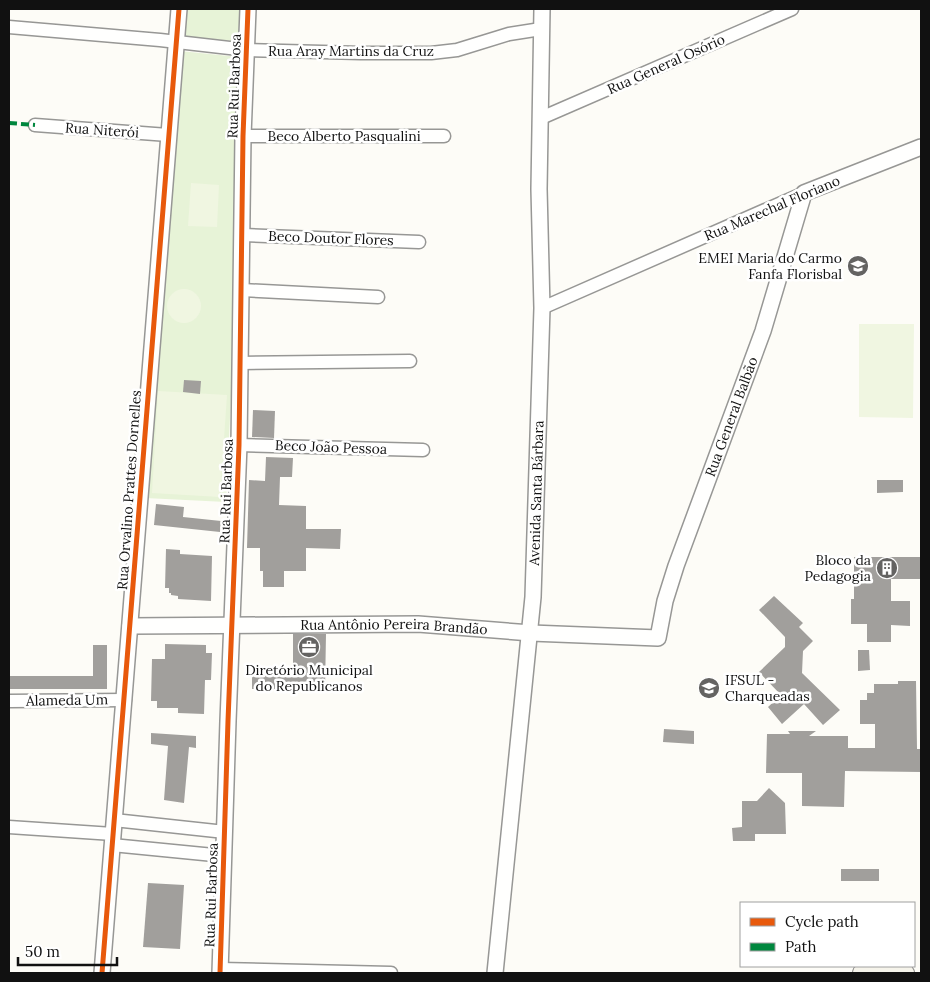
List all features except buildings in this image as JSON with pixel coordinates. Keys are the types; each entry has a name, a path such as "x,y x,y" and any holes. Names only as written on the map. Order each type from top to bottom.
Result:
{"main road":[{"path":"862,973 881,967 895,968 905,973"}],"street":[{"name":"Rua Orvalino Prattes Dornelles","path":"102,973 179,9"},
{"name":"Rua Rui Barbosa","path":"220,971 239,445 243,136 248,9"},
{"name":"Avenida Santa Bárbara","path":"495,973 534,597 542,308 539,189 542,9"},
{"name":"Rua General Osório","path":"540,118 792,9"},
{"name":"Rua Aray Martins da Cruz","path":"9,27 247,50 361,53 431,53 457,50 509,34 541,29"},
{"name":"Rua Niterói","path":"35,125 168,135"},
{"name":"Beco Alberto Pasqualini","path":"243,136 444,136"},
{"name":"Rua Marechal Floriano","path":"542,308 804,193 921,147"},
{"name":"Rua General Balbão","path":"658,638 665,600 676,566 763,330 804,193"},
{"name":"Beco Doutor Flores","path":"243,235 419,242"},
{"path":"242,290 378,296"},
{"path":"240,363 410,361"},
{"name":"Beco João Pessoa","path":"239,445 423,450"},
{"name":"Rua Antônio Pereira Brandão","path":"130,626 418,624 531,633 658,638"},
{"name":"Alameda Um","path":"9,701 125,700"},
{"path":"9,827 113,833 225,832"},
{"path":"113,833 224,856"},
{"path":"220,971 391,973"}],"green space":[{"path":"184,9 241,9 240,42 182,36"},
{"path":"180,51 239,57 231,396 226,502 145,498"},
{"path":"191,183 219,185 217,227 188,226"},
{"path":"184,289 191,290 196,294 200,299 200,313 196,318 191,322 184,323 177,322 172,318 168,313 167,306 168,299 172,294 177,290"},
{"path":"859,324 914,324 913,418 859,417"},
{"path":"158,391 227,395 220,497 152,493"}],"marked path":[{"path":"9,123 35,125"}],"cycle path":[{"path":"102,973 179,9"},
{"path":"220,973 239,445 243,136 248,9"}],"place":[{"name":"EMEI Maria do Carmo Fanfa Florisbal","path":"858,266"},
{"name":"Bloco da Pedagogia","path":"887,568"},
{"name":"Diretório Municipal do Republicanos","path":"309,647"},
{"name":"IFSUL - Charqueadas","path":"709,688"}]}
